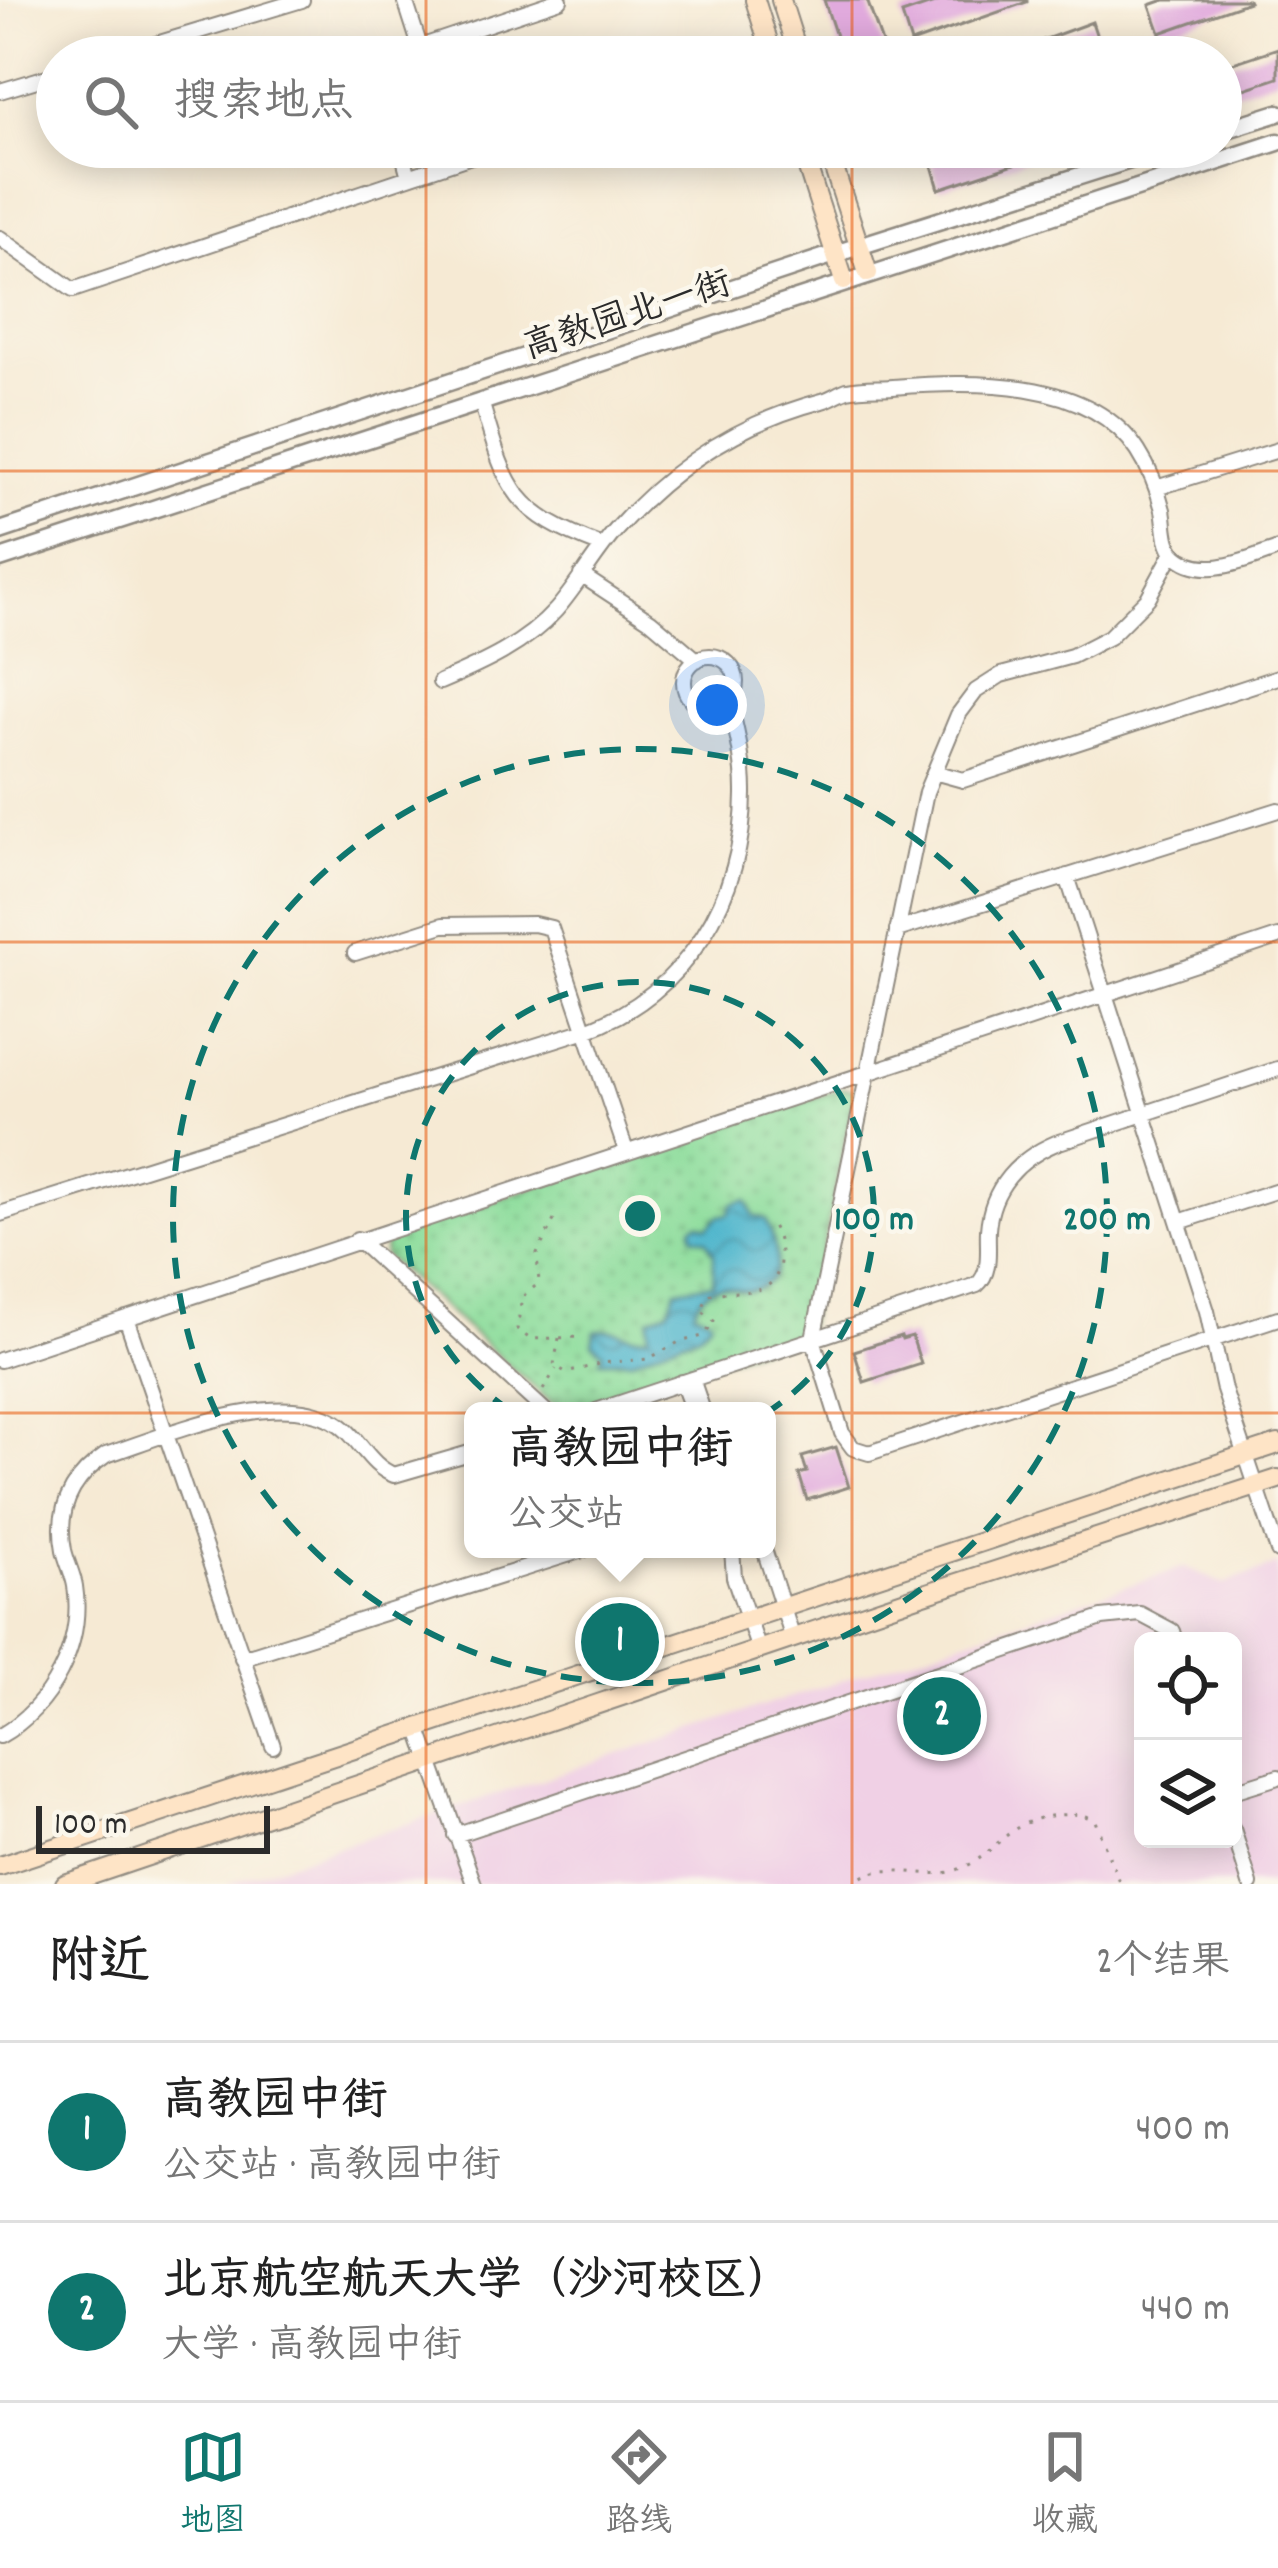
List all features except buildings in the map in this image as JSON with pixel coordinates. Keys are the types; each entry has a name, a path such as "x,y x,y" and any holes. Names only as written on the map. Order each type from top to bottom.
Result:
{"main road":[{"path":"755,0 766,36"},
{"path":"781,0 792,36"},
{"path":"808,168 844,281"},
{"path":"834,168 868,273"},
{"path":"0,1866 1278,1444"},
{"path":"65,1884 1278,1479"}],"street":[{"path":"183,36 302,0"},
{"path":"405,0 415,36"},
{"path":"462,36 560,0"},
{"path":"0,91 36,80"},
{"path":"1242,124 1278,113"},
{"name":"高教园北一街","path":"1242,154 1278,142"},
{"path":"406,168 409,177"},
{"path":"0,238 73,290 435,168"},
{"name":"高教园北一街","path":"0,531 1105,168"},
{"name":"高教园北一街","path":"0,559 1197,168"},
{"path":"440,682 526,638 557,609 602,546 659,487 720,442 793,408 867,388 997,385 1064,400 1095,413 1128,439 1156,488 1173,552 1148,598 1109,637 1057,661 1000,675 976,692 958,715 922,808 813,1339 842,1433 854,1448 869,1453 1278,1318"},
{"path":"481,401 505,477 517,498 543,519 602,546"},
{"path":"1156,488 1278,450"},
{"path":"1173,552 1191,563 1218,566 1248,562 1278,550"},
{"path":"581,575 651,621 697,660"},
{"path":"0,1214 586,1030 627,1013 663,986 697,947 718,911 737,848 744,800 729,699 736,683 731,667 717,657 697,660 685,676 691,699 714,707 729,699"},
{"path":"934,772 963,781 1278,677"},
{"path":"897,930 1278,810"},
{"path":"1067,876 1207,1311 1224,1390 1278,1552"},
{"path":"355,953 443,925 544,925 555,935 626,1151"},
{"path":"0,1360 1278,937"},
{"path":"623,1402 981,1282 987,1270 991,1211 1005,1181 1035,1152 1278,1069"},
{"path":"1179,1222 1278,1190"},
{"path":"357,1239 536,1402"},
{"path":"126,1318 273,1746"},
{"path":"680,1383 689,1402"},
{"path":"680,1383 696,1402"},
{"path":"0,1736 36,1708 68,1655 76,1598 62,1528 64,1506 88,1468 106,1456 250,1412 293,1411 341,1425 377,1466 394,1475 464,1455"},
{"path":"242,1658 558,1558"},
{"path":"733,1558 734,1577 760,1650"},
{"path":"767,1558 793,1639"},
{"path":"455,1835 1102,1618 1140,1614 1172,1632"},
{"path":"418,1727 474,1884"},
{"path":"1242,1788 1278,1777"},
{"path":"1239,1848 1250,1884"}],"path":[{"path":"554,1220 537,1254 539,1283 522,1298 518,1331 527,1339 581,1337"},
{"path":"556,1369 577,1372 602,1363 635,1362 703,1336 713,1327 713,1317 700,1309 709,1295 755,1292 770,1284 781,1256 771,1224"},
{"path":"542,1402 556,1369 559,1338"},
{"path":"654,1356 680,1383"},
{"path":"853,1884 871,1872 951,1872 1022,1822 1073,1814 1095,1821 1120,1884"}],"shaded area":[{"path":"1278,1565 1278,1884 225,1884 1185,1567 1223,1584"}],"green space":[{"path":"844,1088 854,1090 807,1326 790,1338 592,1402 551,1402 384,1256 385,1238"}],"water":[{"path":"747,1200 754,1216 766,1219 773,1239 776,1261 770,1279 750,1290 721,1286 707,1292 693,1311 711,1321 697,1334 631,1360 600,1360 603,1352 592,1343 595,1331 649,1335 649,1318 668,1310 676,1289 713,1283 714,1254 706,1240 693,1236 692,1227 698,1223 708,1227 729,1214 732,1204"}],"place":[{"name":"高教园中街","path":"620,1642"},
{"name":"北京航空航天大学（沙河校区）","path":"942,1716"}]}
